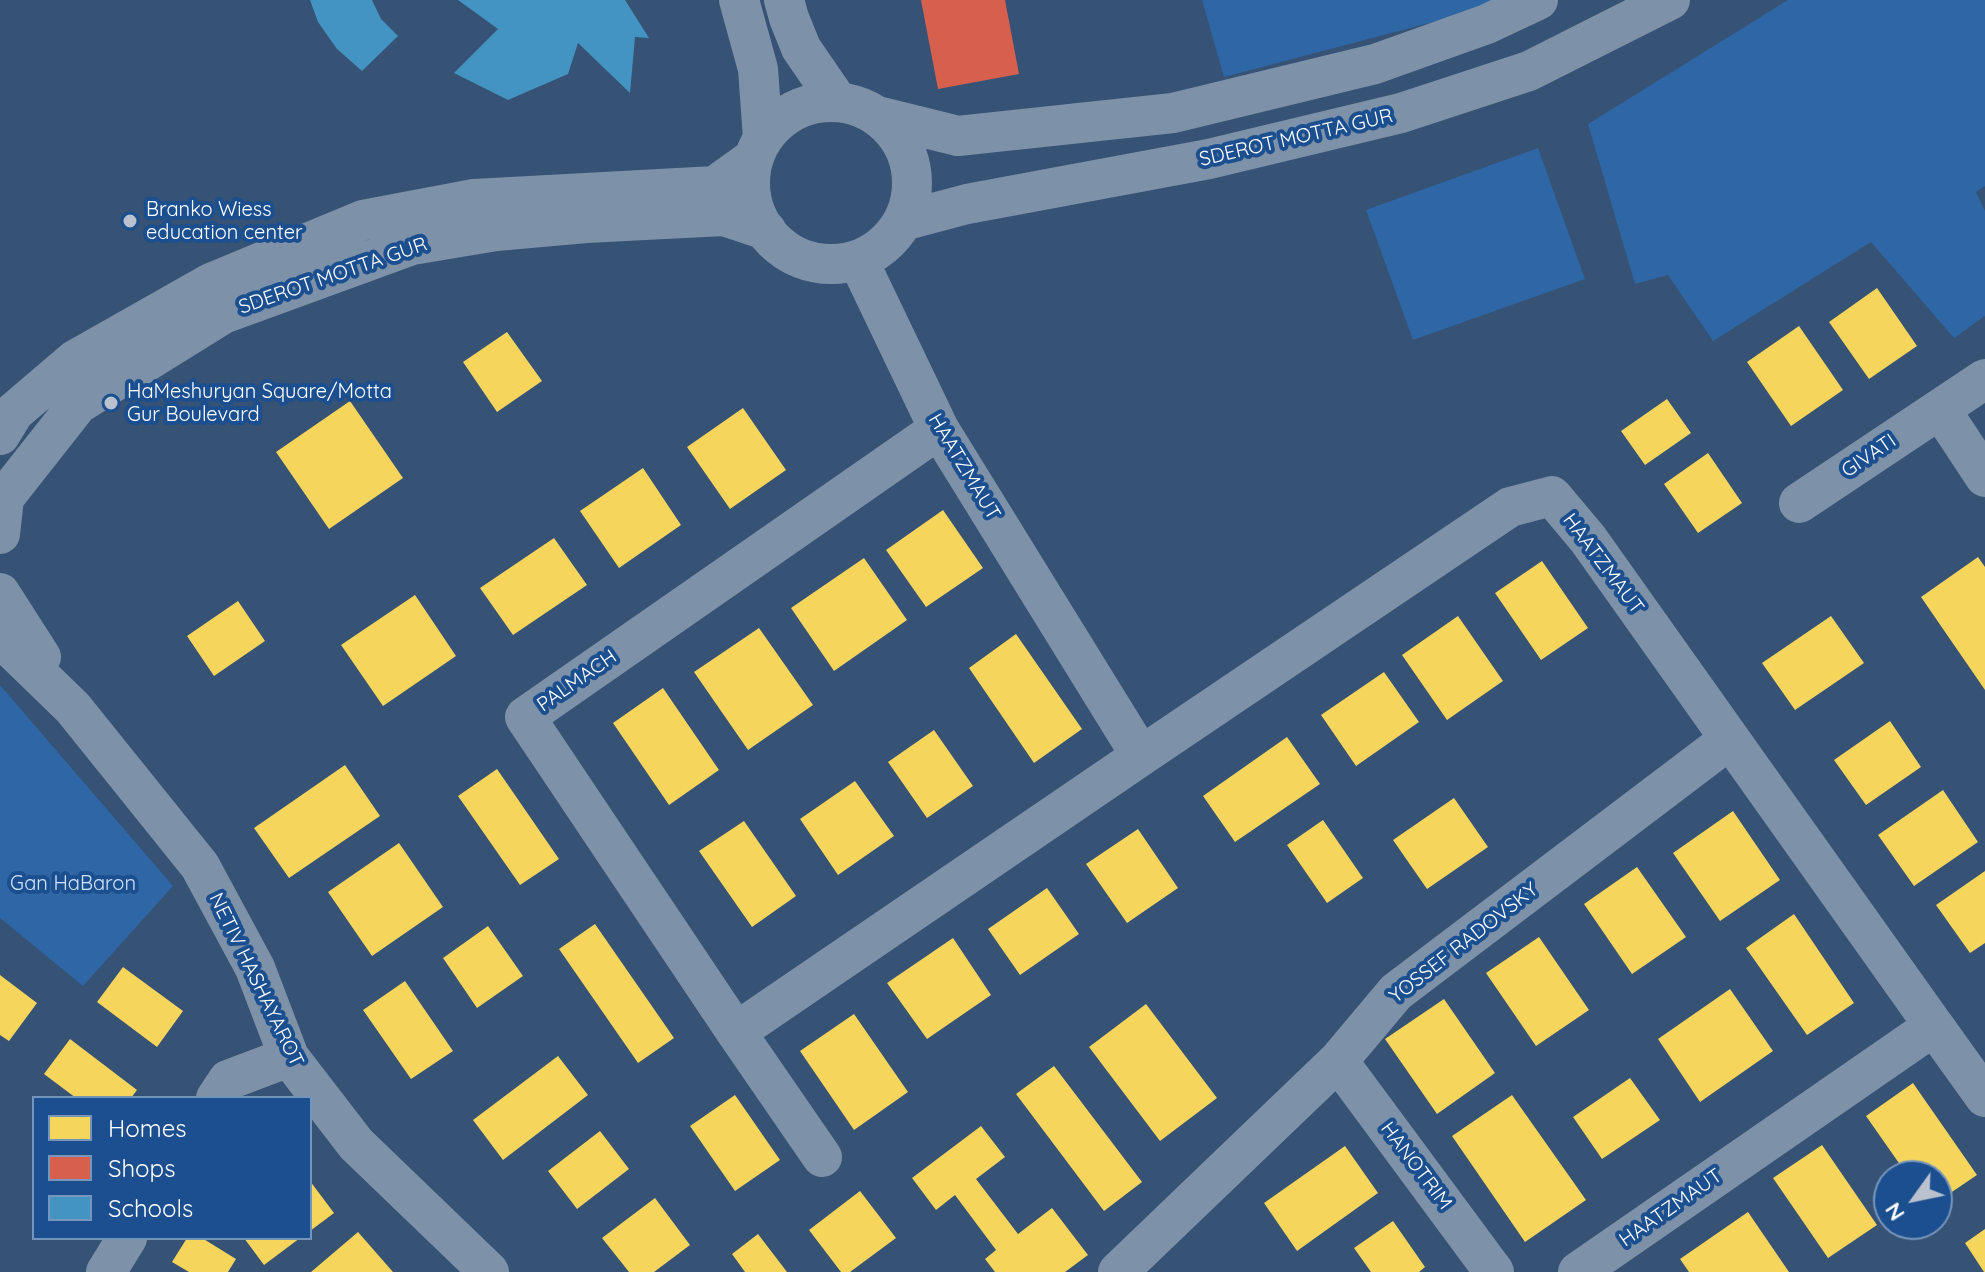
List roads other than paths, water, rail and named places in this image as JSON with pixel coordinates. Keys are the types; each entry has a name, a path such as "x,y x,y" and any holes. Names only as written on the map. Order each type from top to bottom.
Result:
{"street":[{"path":"739,0 758,69 759,148 750,179 752,201 758,217 778,245 808,261 842,264 877,251 892,237 910,203 910,164 897,137 877,116"},
{"path":"784,0 801,48 838,102"},
{"path":"759,148 773,127 796,110 824,102 838,102 877,116 958,136 1173,113 1375,64 1487,24 1538,0"},
{"name":"SDEROT MOTTA GUR","path":"903,221 967,204 1209,159 1401,113 1529,71 1670,0"},
{"name":"SDEROT MOTTA GUR","path":"0,435 14,412 75,360 211,283 363,220 474,199 715,186 759,148"},
{"name":"SDEROT MOTTA GUR","path":"0,534 4,498 78,404 223,314 412,245 496,231 724,216 766,230"},
{"name":"HAATZMAUT","path":"858,260 939,429 1141,756 1510,507 1552,496 1588,539 1934,1026 1578,1272"},
{"name":"GIVATI","path":"1799,503 1985,379"},
{"path":"1940,409 1985,477"},
{"name":"PALMACH","path":"822,1157 525,717 939,429"},
{"path":"0,559 0,580"},
{"name":"NETIV HASHAYAROT","path":"0,593 73,708 200,866 255,968 289,1057 356,1144 489,1272"},
{"name":"NETIV HASHAYAROT","path":"0,637 73,708"},
{"name":"YOSSEF RADOVSKY","path":"1118,1272 1338,1061 1396,992 1730,739"},
{"path":"736,1032 1141,756"},
{"path":"1934,1026 1985,1097"},
{"path":"217,1096 228,1080 289,1057"},
{"name":"HANOTRIM","path":"1338,1061 1494,1272"},
{"path":"106,1272 126,1240"}],"place":[{"name":"Branko Wiess education center","path":"130,221"},
{"name":"HaMeshuryan Square/Motta Gur Boulevard","path":"111,403"}],"park label":[{"name":"Gan HaBaron","path":"73,884"}]}
